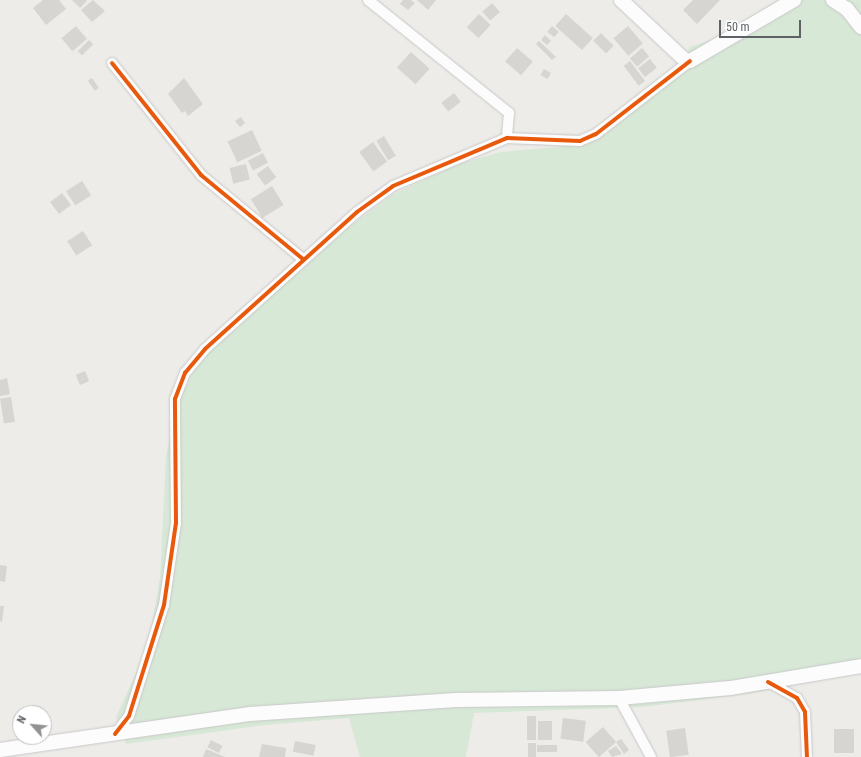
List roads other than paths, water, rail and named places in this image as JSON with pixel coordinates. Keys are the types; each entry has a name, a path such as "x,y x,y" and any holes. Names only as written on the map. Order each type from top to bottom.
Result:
{"main road":[{"path":"621,0 685,60 690,61 794,0"},
{"path":"833,0 847,9 861,27"},
{"path":"0,750 115,734 188,721 326,708 456,700 619,698 768,682 861,666"}],"street":[{"path":"368,0 509,113 507,138"},
{"path":"115,734 129,716 147,664 172,564 176,523 175,412 178,387 205,349 303,259 393,186 507,138 580,141 596,134 690,61"},
{"path":"112,63 201,175 303,259"},
{"path":"768,682 797,698 805,712 807,757"},
{"path":"619,698 651,757"}]}
